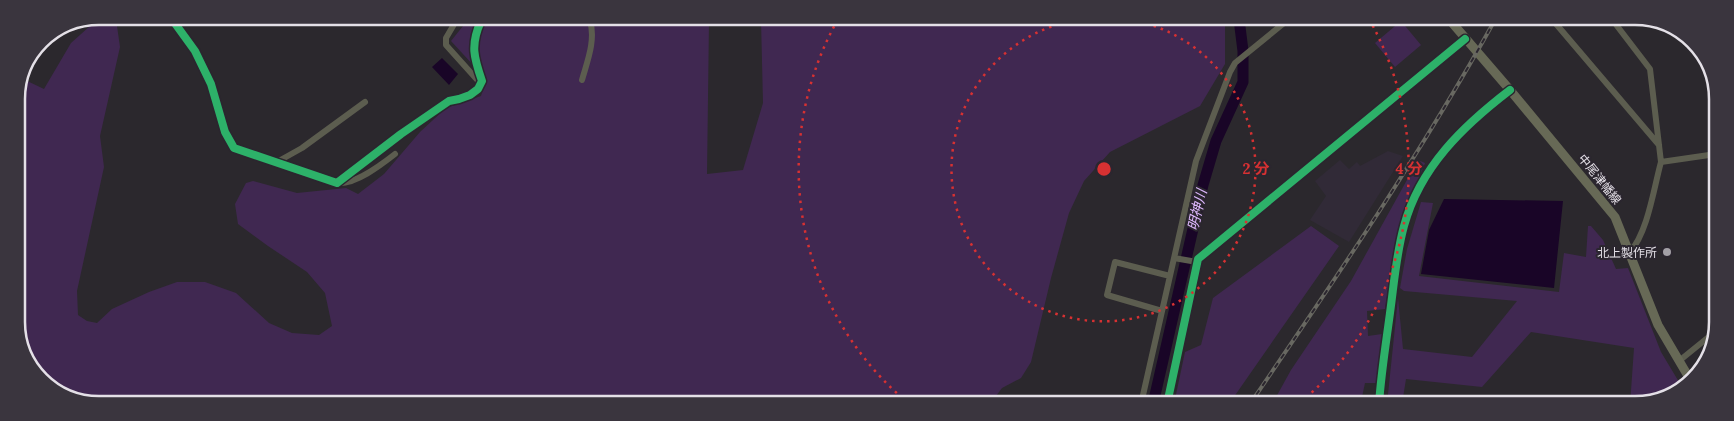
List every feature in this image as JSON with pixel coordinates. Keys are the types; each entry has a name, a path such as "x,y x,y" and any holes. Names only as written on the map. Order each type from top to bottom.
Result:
{"main road":[{"name":"中尾津幡線","path":"1454,25 1608,207 1621,230 1658,325 1687,374"}],"street":[{"path":"176,25 195,51 211,84 225,132 234,148 278,162 281,165 345,184 368,172 395,154"},
{"path":"454,25 446,38 446,45 481,84"},
{"path":"337,183 401,134 449,101 459,100 478,89 482,82 473,49 479,25"},
{"path":"582,80 592,39 591,25"},
{"path":"1143,396 1170,276 1176,258 1196,161 1235,63 1282,25"},
{"path":"1557,25 1659,145"},
{"path":"1616,25 1650,69 1661,162 1659,176 1640,235 1636,245 1630,252"},
{"path":"1176,258 1193,262 1198,259 1465,39"},
{"path":"1380,396 1397,255 1404,224 1413,201 1434,163 1455,137 1480,113 1510,90"},
{"path":"278,162 302,148 365,102"},
{"path":"1661,162 1709,155"},
{"path":"1162,311 1107,295 1109,286 1115,262 1170,276"},
{"path":"1168,396 1193,262"},
{"path":"1680,361 1707,338"}],"shaded area":[{"path":"464,25 709,25 707,174 743,170 763,103 761,25 1225,25 1225,64 1200,106 1110,152 1084,181 1069,213 1031,362 1021,378 1002,388 996,396 99,396 75,392 58,383 38,363 29,346 25,322 26,85 27,81 44,89 71,43 90,26 117,26 120,47 100,136 104,167 77,291 78,315 87,321 97,323 112,309 149,292 177,282 205,282 236,293 269,323 292,333 319,335 332,326 325,293 307,272 238,224 235,204 246,183 253,181 297,193 346,188 358,194 384,174 420,132 446,108 481,96 486,79 451,41"},
{"path":"1396,25 1404,25 1421,45 1395,67 1375,43"},
{"path":"442,58 458,74 449,85 432,67"},
{"path":"1388,151 1403,156 1349,242 1310,220 1326,196 1315,181 1340,160 1349,169 1357,162 1360,166"},
{"path":"1418,160 1425,163 1396,238 1385,309 1367,311 1368,336 1382,334 1377,383 1365,383 1362,396 1277,396 1291,370 1351,281"},
{"path":"1444,199 1563,201 1554,288 1421,274 1429,230"},
{"path":"1421,202 1433,203 1419,276 1559,292 1564,253 1586,257 1588,226 1591,226 1603,240 1616,269 1628,268 1661,352 1679,382 1649,395 1631,396 1634,348 1531,332 1482,387 1406,379 1403,396 1388,396 1398,298 1403,349 1472,357 1517,301 1404,291 1400,288 1407,249"},
{"path":"1311,226 1339,246 1235,396 1176,396 1185,352 1201,345 1213,298"}],"waterway":[{"name":"明神川","path":"1155,396 1203,185 1216,141 1243,82 1243,51 1240,25"}],"railway":[{"path":"1255,396 1408,166 1492,25"}],"cycle path":[{"path":"176,25 195,51 211,84 225,132 234,148 337,183 401,134 449,101 470,95 478,89 482,81 475,58 474,44 480,25"},
{"path":"1169,396 1198,259 1465,39"},
{"path":"1380,396 1397,259 1401,237 1411,205 1421,185 1445,149 1476,118 1510,90"}],"place":[{"name":"北上製作所","path":"1667,252"}]}
